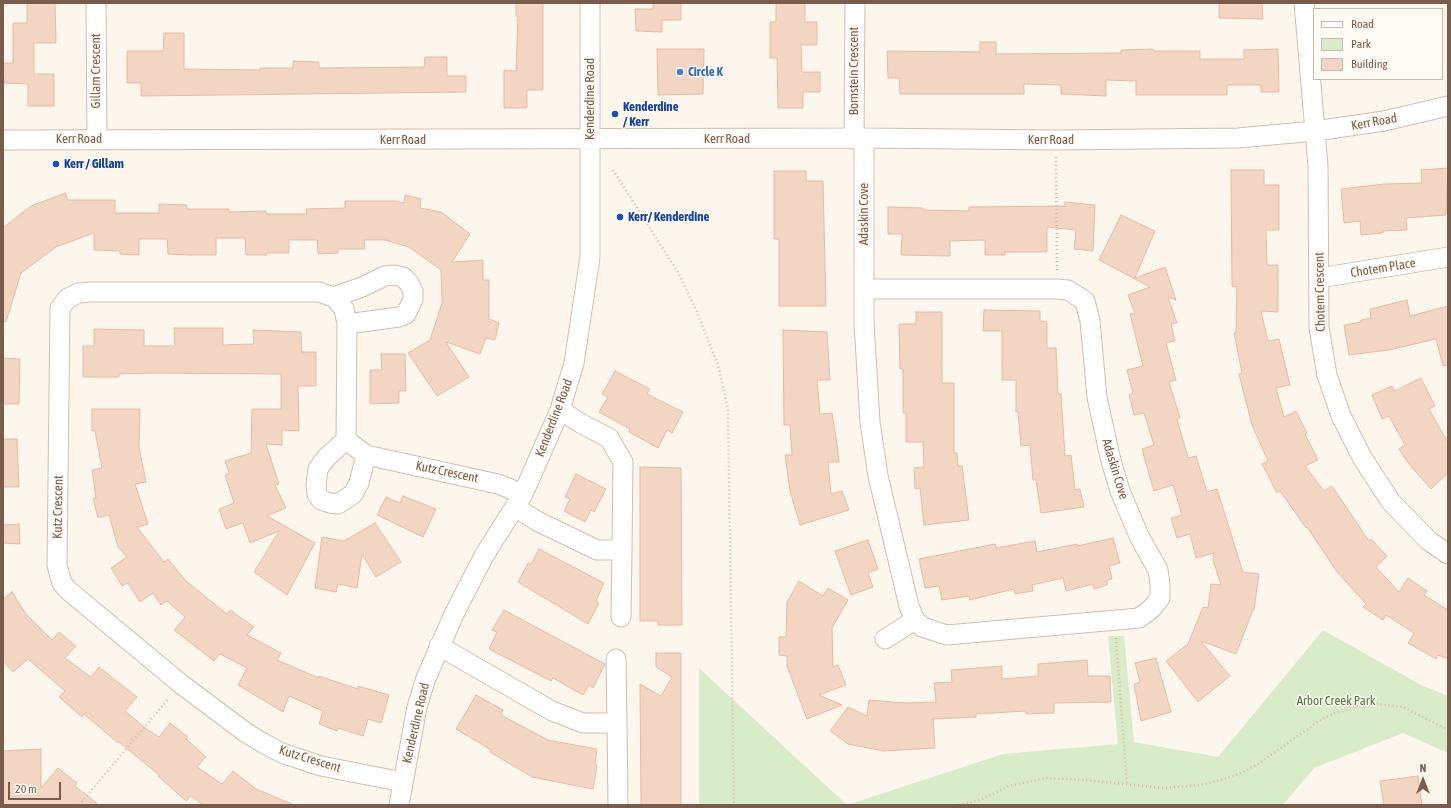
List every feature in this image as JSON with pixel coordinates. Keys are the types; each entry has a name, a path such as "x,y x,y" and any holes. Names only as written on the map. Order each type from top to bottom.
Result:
{"street":[{"name":"Gillam Crescent","path":"96,3 97,139"},
{"name":"Kenderdine Road","path":"399,805 417,708 426,678 439,646 485,554 519,500 560,410 574,363 590,257 590,3"},
{"name":"Bornstein Crescent","path":"855,3 859,139"},
{"name":"Chotem Crescent","path":"1304,3 1318,166 1319,328 1327,375 1341,416 1363,459 1391,502 1429,541 1448,554"},
{"name":"Kerr Road","path":"3,140 1056,140 1238,138 1315,131 1384,121 1448,106"},
{"name":"Adaskin Cove","path":"859,139 867,395 874,454 908,598 915,620 922,627 947,635 1139,618 1152,609 1160,598 1158,570 1140,538 1120,491 1110,457 1097,397 1090,321 1085,301 1068,290 1057,289 864,289"},
{"name":"Chotem Place","path":"1319,278 1448,257"},
{"path":"347,324 399,317 406,314 413,299 409,283 403,277 385,276 362,287 334,297 344,309 347,324 346,440 326,458 318,469 316,485 317,494 321,500 338,504 346,501 353,494 359,483 366,455"},
{"name":"Kutz Crescent","path":"334,297 319,292 107,292 79,293 68,298 60,308 58,565 62,583 69,591 181,684 245,732 282,753 301,760 321,766 403,782"},
{"path":"560,410 582,424 609,438 623,462 621,617"},
{"name":"Kutz Crescent","path":"346,440 366,455 498,484 519,500 537,521 597,550 622,550"},
{"path":"885,639 915,620"},
{"path":"439,646 552,711 583,723 617,723"},
{"path":"616,659 618,805"}],"path":[{"path":"1056,160 1057,270"},
{"path":"613,170 679,274 714,354 728,409 734,805"},
{"path":"1115,634 1127,785"},
{"path":"79,805 172,695"},
{"path":"959,805 980,800 1009,786 1046,778 1084,780 1127,785 1178,787 1200,785 1233,776 1258,764 1319,721 1334,713 1369,703 1403,707 1448,730"}],"green space":[{"name":"Arbor Creek Park","path":"1323,630 1421,685 1448,696 1448,753 1403,733 1314,768 1283,805 847,805 1003,754 1118,744 1108,636 1124,636 1134,742 1218,757"},
{"path":"699,668 847,805 699,805"}],"building":[{"path":"27,3 55,3 56,43 34,43 34,74 54,74 54,106 28,106 28,84 4,83 3,63 13,63 13,23 27,23"},
{"path":"516,3 543,3 543,90 527,90 527,108 504,108 504,70 516,71 518,16 516,16"},
{"path":"653,3 681,3 681,20 662,20 662,32 636,31 635,9 653,9"},
{"path":"776,3 805,3 805,22 817,22 817,45 801,45 802,72 820,72 820,92 803,92 803,108 778,108 777,58 770,58 770,22 776,22"},
{"path":"1219,3 1262,3 1263,19 1219,18"},
{"path":"164,33 184,33 184,69 260,70 260,68 293,68 293,61 319,62 319,68 424,67 425,57 447,57 447,76 466,76 466,92 141,96 141,83 127,83 127,51 163,51"},
{"path":"980,42 996,42 996,54 1121,53 1121,50 1153,49 1154,51 1200,51 1200,59 1244,59 1244,50 1278,49 1279,92 1261,92 1261,85 1227,85 1227,95 1136,95 1136,81 1106,80 1106,96 1061,94 1061,85 1024,84 1024,94 900,94 899,78 888,78 887,51 980,52"},
{"name":"Circle K","path":"657,49 704,49 703,94 658,95"},
{"path":"1448,168 1446,215 1406,218 1407,230 1383,231 1383,233 1361,235 1360,221 1344,223 1341,189 1384,184 1422,183 1421,170"},
{"path":"1231,170 1264,170 1264,185 1279,185 1279,230 1266,230 1267,265 1278,265 1278,312 1261,311 1268,341 1279,339 1290,385 1276,388 1284,417 1296,411 1307,433 1305,434 1318,460 1305,466 1324,491 1332,486 1369,541 1371,539 1387,556 1376,567 1399,592 1408,578 1427,591 1424,595 1448,610 1448,659 1438,655 1436,659 1408,643 1414,633 1386,615 1383,620 1363,607 1366,604 1337,572 1307,527 1306,528 1280,491 1277,493 1262,464 1268,461 1252,425 1239,374 1242,373 1234,333 1236,333 1237,287 1232,286"},
{"path":"774,171 806,171 806,181 823,181 826,306 779,306 779,239 774,239"},
{"path":"65,193 68,200 115,200 115,213 159,213 159,204 187,205 187,209 229,209 229,212 266,211 266,214 307,214 306,209 345,208 345,201 395,201 404,203 405,195 421,199 420,208 441,212 470,234 452,262 483,260 483,280 489,280 489,319 499,323 495,340 486,338 480,354 446,342 469,377 437,396 408,353 430,340 442,303 441,270 409,247 385,240 364,240 365,249 338,249 338,253 318,254 317,240 289,240 289,253 246,255 245,238 216,238 216,255 189,255 168,254 167,239 139,239 139,255 120,254 120,251 94,250 94,233 56,247 21,273 6,322 3,321 3,228 31,206"},
{"path":"1065,202 1095,205 1093,251 1074,249 1076,230 1047,227 1047,252 1005,252 1005,255 985,255 985,240 950,241 950,256 901,255 902,234 888,234 888,207 923,208 923,210 969,211 969,207 1065,206"},
{"path":"1121,215 1155,231 1135,278 1165,267 1176,300 1168,297 1177,323 1171,324 1175,341 1166,343 1176,380 1169,382 1180,418 1177,419 1188,458 1196,456 1207,492 1217,489 1243,572 1259,574 1254,610 1236,654 1201,641 1230,676 1198,702 1166,661 1188,644 1203,607 1208,608 1211,584 1221,585 1213,560 1214,553 1196,558 1190,534 1177,538 1171,518 1182,515 1173,485 1154,491 1142,449 1154,445 1144,413 1134,415 1129,395 1133,393 1127,370 1143,366 1130,314 1135,313 1128,295 1150,287 1099,260"},
{"path":"1407,300 1410,316 1448,306 1448,365 1443,366 1436,339 1389,350 1349,355 1344,325 1361,322 1361,320 1371,318 1370,309"},
{"path":"984,310 1040,311 1040,321 1047,322 1047,348 1056,348 1058,394 1061,394 1065,456 1071,455 1075,490 1080,489 1084,507 1041,513 1036,480 1033,480 1030,445 1021,446 1018,412 1016,412 1016,380 1002,380 1002,331 983,331"},
{"path":"916,312 942,312 942,383 954,383 954,453 957,453 958,466 962,466 969,520 924,525 920,488 915,489 914,468 924,467 923,442 906,442 906,413 903,413 903,369 900,369 899,324 916,324"},
{"path":"174,328 223,328 223,345 254,344 253,330 301,332 302,352 316,352 316,386 298,386 299,431 282,430 282,445 266,444 279,484 275,485 286,508 267,516 315,543 287,595 254,572 279,531 250,543 243,523 226,529 219,509 234,503 225,475 229,473 225,461 251,453 252,409 281,409 281,374 152,373 119,374 119,377 83,377 83,346 94,346 94,329 144,330 144,346 175,346"},
{"path":"783,330 827,332 830,380 817,380 820,414 832,413 837,444 839,462 828,462 831,494 842,491 849,510 800,525 790,491 785,455 792,455 790,425 784,425"},
{"path":"381,354 405,354 406,391 399,391 399,403 370,404 370,370 382,370"},
{"path":"3,358 20,359 19,404 3,404"},
{"path":"615,371 650,389 647,394 683,412 672,433 667,430 658,448 629,432 630,429 599,412 608,397 602,394"},
{"path":"1421,378 1435,406 1429,409 1448,443 1448,473 1431,489 1408,463 1399,449 1405,445 1389,416 1382,419 1372,395 1392,386 1395,391"},
{"path":"92,409 140,409 139,447 146,482 135,484 148,524 137,527 164,562 168,559 186,581 227,614 230,610 254,627 247,635 281,653 277,660 319,678 319,676 358,689 358,686 389,695 381,723 368,719 363,736 338,728 337,731 319,724 323,711 289,696 283,712 238,685 247,668 220,654 214,661 174,630 185,617 167,601 161,605 153,593 140,602 128,583 122,586 111,568 127,557 118,547 109,515 98,518 93,498 96,498 92,470 102,468 95,431 92,431"},
{"path":"3,439 17,439 19,487 3,487"},
{"path":"640,467 681,468 682,625 658,625 658,621 640,621"},
{"path":"576,474 606,489 594,512 591,510 585,522 564,511 570,499 565,497"},
{"path":"403,496 436,509 423,537 377,515 386,497 400,503"},
{"path":"375,523 401,562 376,577 362,554 357,588 338,584 336,592 315,588 322,537 344,541"},
{"path":"19,524 20,544 3,543 3,525"},
{"path":"1113,538 1120,563 1109,566 1112,579 1107,580 1107,585 1094,589 1093,584 1066,591 1063,578 1032,585 1033,591 1015,594 1014,589 970,600 969,596 942,600 939,586 925,588 919,559 995,544 996,548 1035,541 1037,552 1077,544 1077,546"},
{"path":"868,540 878,569 868,573 873,587 851,595 835,551"},
{"path":"539,549 604,583 596,601 599,603 588,624 518,582 528,563 531,564"},
{"path":"799,581 823,596 828,588 848,600 832,628 833,667 838,665 846,685 819,695 842,705 807,719 787,666 787,656 779,655 779,637 786,637 787,602"},
{"path":"12,592 26,614 52,640 59,632 76,646 65,658 91,677 99,667 137,697 125,711 148,730 159,737 170,723 188,737 186,739 206,757 197,767 222,784 233,771 256,789 294,805 203,805 191,796 186,801 158,776 159,775 119,742 118,743 84,714 82,717 59,697 65,691 28,659 13,672 3,661 3,599"},
{"path":"504,610 605,664 593,688 589,685 583,695 553,678 551,681 489,649 497,632 492,630"},
{"path":"656,653 681,653 681,805 641,805 640,684 661,696 672,677 656,667"},
{"path":"1156,658 1171,712 1141,721 1134,684 1140,682 1135,663"},
{"path":"1087,660 1088,676 1110,676 1111,702 1054,703 1054,713 1026,714 1026,711 976,714 976,717 933,719 935,748 883,751 848,744 830,731 848,707 867,716 869,700 905,703 936,702 934,683 952,682 951,670 1002,666 1002,679 1038,676 1038,664"},
{"path":"476,695 503,710 501,715 548,740 597,749 595,764 597,765 593,789 532,777 490,752 491,750 456,729"},
{"path":"41,749 41,788 58,768 77,783 75,786 99,805 3,805 3,751"},
{"path":"1418,776 1422,805 1384,805 1380,781"}],"place":[{"name":"Circle K","path":"680,72"},
{"name":"Kenderdine / Kerr","path":"615,114"},
{"name":"Kerr / Gillam","path":"56,164"},
{"name":"Kerr/ Kenderdine","path":"620,217"}]}
